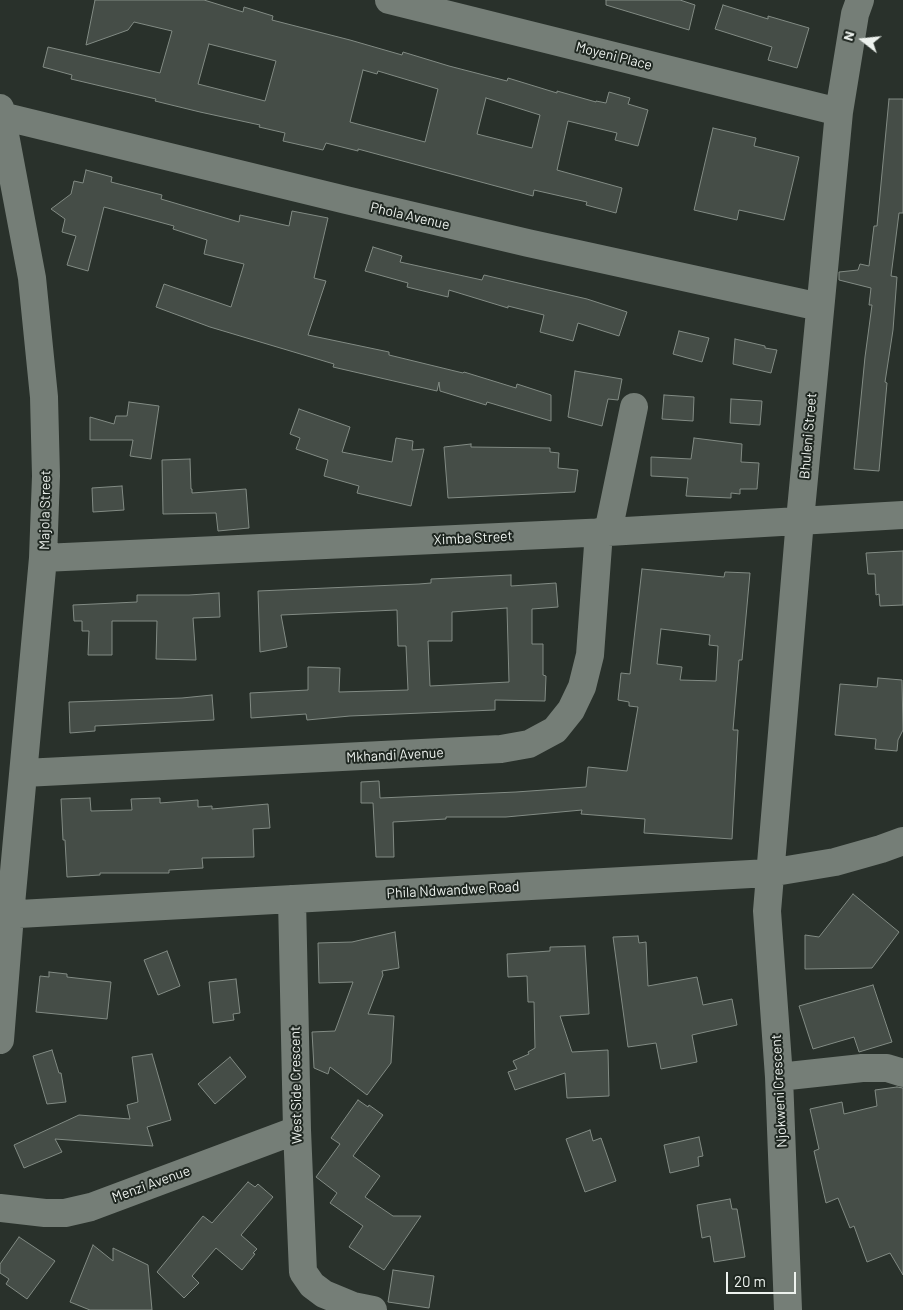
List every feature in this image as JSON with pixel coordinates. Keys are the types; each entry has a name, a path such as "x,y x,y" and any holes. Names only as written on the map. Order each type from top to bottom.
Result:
{"street":[{"name":"Moyeni Place","path":"389,0 839,112"},
{"name":"Bhuleni Street","path":"769,873 839,112 855,14 860,0"},
{"name":"Phola Avenue","path":"1,112 346,200 528,243 820,307"},
{"name":"Majola Street","path":"0,1040 5,915 24,773 43,558 46,434 39,335 32,278 1,112"},
{"name":"Mkhandi Avenue","path":"24,773 501,749 529,744 555,730 571,710 582,687 590,655 603,532 634,406"},
{"name":"Ximba Street","path":"43,558 603,532 903,515"},
{"name":"Phila Ndwandwe Road","path":"5,915 769,873 835,862 903,841"},
{"name":"Njokweni Crescent","path":"769,873 766,911 779,1078 788,1310"},
{"name":"West Side Crescent","path":"292,899 297,1130 304,1272 312,1285 324,1294 353,1306 373,1310"},
{"path":"779,1078 862,1068 887,1068 903,1073"},
{"name":"Menzi Avenue","path":"0,1208 45,1213 65,1213 90,1207 297,1130"}],"building":[{"path":"95,0 204,0 243,12 244,7 273,16 272,20 402,55 403,52 449,66 507,81 508,78 557,93 557,91 596,102 606,103 609,92 630,98 628,104 648,110 638,146 615,140 617,133 568,121 557,170 622,188 616,213 586,205 587,202 534,190 533,196 358,149 358,151 326,143 323,150 283,141 285,133 259,127 260,125 200,112 155,101 156,99 71,79 72,75 43,67 48,47 160,73 172,31 134,22 128,30 86,45","holes":["209,44 276,61 265,101 198,84","363,70 377,74 378,71 438,89 425,142 350,122","486,98 540,115 532,148 477,134"]},
{"path":"606,0 680,0 695,5 689,30 606,5"},
{"path":"723,5 768,19 768,16 809,28 797,68 768,60 772,47 715,29"},
{"path":"889,99 903,99 903,213 899,213 891,276 897,277 893,330 885,382 887,383 879,471 854,469 872,305 869,305 871,288 839,280 839,272 858,270 860,264 869,266 874,226 877,226"},
{"path":"713,128 756,138 754,146 799,157 784,220 739,210 737,220 694,210"},
{"path":"86,170 112,177 111,182 162,195 161,199 239,222 240,215 289,226 292,211 328,218 314,278 326,281 308,335 389,352 389,355 464,372 516,388 517,384 551,395 551,421 487,402 486,405 440,391 439,382 437,391 333,367 334,364 210,327 156,307 164,284 231,307 244,264 204,254 207,240 173,229 174,226 104,207 88,271 67,265 76,236 62,232 65,219 51,209 71,194 74,181 83,183"},
{"path":"373,247 402,256 400,262 482,280 484,275 587,299 627,312 619,336 578,323 573,341 540,332 544,315 508,306 508,308 449,290 448,297 407,287 408,283 365,271"},
{"path":"679,331 709,338 702,362 673,354"},
{"path":"735,339 777,350 771,373 733,364"},
{"path":"575,371 622,379 618,400 608,399 602,426 568,417"},
{"path":"664,395 694,397 693,421 662,419"},
{"path":"731,399 762,401 760,425 730,423"},
{"path":"129,402 159,406 151,459 130,456 133,440 90,440 90,417 114,424 116,416 127,416"},
{"path":"299,409 350,427 342,452 392,462 396,438 413,441 412,450 424,449 411,506 357,493 359,486 324,476 328,460 296,449 300,438 290,434"},
{"path":"694,438 742,444 741,462 759,463 757,489 740,489 740,494 731,493 731,498 686,496 688,478 651,476 651,457 691,459"},
{"path":"471,444 471,447 550,448 550,452 559,453 558,468 578,470 575,492 448,498 444,447"},
{"path":"190,459 192,493 246,489 249,528 218,531 216,513 163,514 162,460"},
{"path":"122,486 124,510 93,512 92,488"},
{"path":"903,551 903,605 880,606 879,594 876,595 875,574 868,574 866,553"},
{"path":"642,569 724,577 725,572 750,573 742,660 739,660 733,730 738,730 732,839 644,833 645,819 581,814 582,810 506,817 446,817 446,819 393,822 394,857 376,857 373,803 361,803 361,782 379,781 380,798 586,787 588,767 627,771 638,707 629,706 629,702 618,700 621,673 630,674","holes":["661,629 710,635 709,645 718,646 716,681 680,680 682,667 657,664"]},
{"path":"511,575 511,586 556,583 558,607 532,609 532,644 543,644 543,675 546,676 545,701 495,700 495,710 350,716 307,720 306,714 251,718 250,693 308,690 308,667 340,668 339,692 408,690 406,646 398,646 397,610 281,615 287,647 260,652 258,591 419,584 431,583 431,579","holes":["507,608 509,682 430,686 428,641 452,641 452,612"]},
{"path":"219,593 220,617 193,618 196,660 156,659 157,621 112,621 112,655 88,655 89,631 82,631 82,621 74,621 73,605 137,602 137,595"},
{"path":"878,678 902,680 903,730 898,740 897,751 875,749 876,739 835,735 840,684 877,687"},
{"path":"212,695 214,720 95,726 95,731 70,733 69,702 182,698"},
{"path":"90,798 91,811 132,810 131,799 160,798 160,803 198,800 198,807 212,806 212,809 268,804 270,828 253,829 254,857 202,858 203,868 169,870 169,873 100,873 100,875 67,877 61,799"},
{"path":"853,894 899,932 872,968 805,969 805,935 819,937"},
{"path":"395,932 399,968 382,971 383,975 368,1014 394,1016 391,1063 367,1095 330,1067 328,1074 314,1068 312,1032 335,1031 353,982 319,983 318,943 352,942"},
{"path":"638,936 639,943 646,942 648,986 697,977 703,1005 732,999 737,1025 692,1035 697,1062 661,1069 656,1043 628,1047 613,937"},
{"path":"585,946 589,1014 560,1016 572,1052 608,1050 609,1096 567,1098 565,1073 515,1090 508,1072 517,1069 513,1061 529,1054 528,1052 535,1048 534,1002 528,1002 527,976 508,977 507,954 550,951 550,947"},
{"path":"167,951 180,986 158,995 144,960"},
{"path":"49,972 67,974 67,977 111,982 107,1019 36,1012 40,976 49,977"},
{"path":"236,979 240,1013 233,1014 234,1020 213,1023 209,982"},
{"path":"873,985 892,1042 859,1052 854,1037 813,1049 799,1006"},
{"path":"52,1050 59,1073 61,1073 66,1102 47,1104 33,1056"},
{"path":"152,1054 171,1120 147,1127 153,1146 55,1139 62,1152 24,1168 14,1145 79,1115 130,1119 127,1105 138,1102 132,1057"},
{"path":"230,1057 246,1077 215,1104 198,1084"},
{"path":"903,1088 903,1275 890,1253 867,1262 854,1226 850,1228 838,1198 826,1203 814,1151 819,1149 810,1109 842,1102 844,1114 877,1106 875,1090"},
{"path":"358,1100 383,1115 353,1156 380,1176 365,1197 393,1216 421,1216 384,1270 349,1247 363,1226 330,1203 337,1193 316,1177 340,1144 331,1138"},
{"path":"590,1130 593,1141 601,1138 616,1181 585,1192 566,1139"},
{"path":"699,1137 703,1156 698,1157 699,1166 670,1173 664,1145"},
{"path":"248,1182 255,1187 258,1184 273,1197 241,1235 257,1249 253,1253 255,1254 242,1270 216,1248 192,1276 199,1283 184,1298 157,1272 203,1216 212,1223"},
{"path":"730,1199 732,1209 737,1209 745,1257 714,1262 710,1236 702,1238 697,1205"},
{"path":"19,1237 55,1261 27,1299 6,1284 9,1279 0,1273 0,1264"},
{"path":"93,1245 113,1261 113,1248 148,1265 152,1310 90,1310 70,1302"},
{"path":"393,1270 434,1276 429,1308 388,1302"}]}
